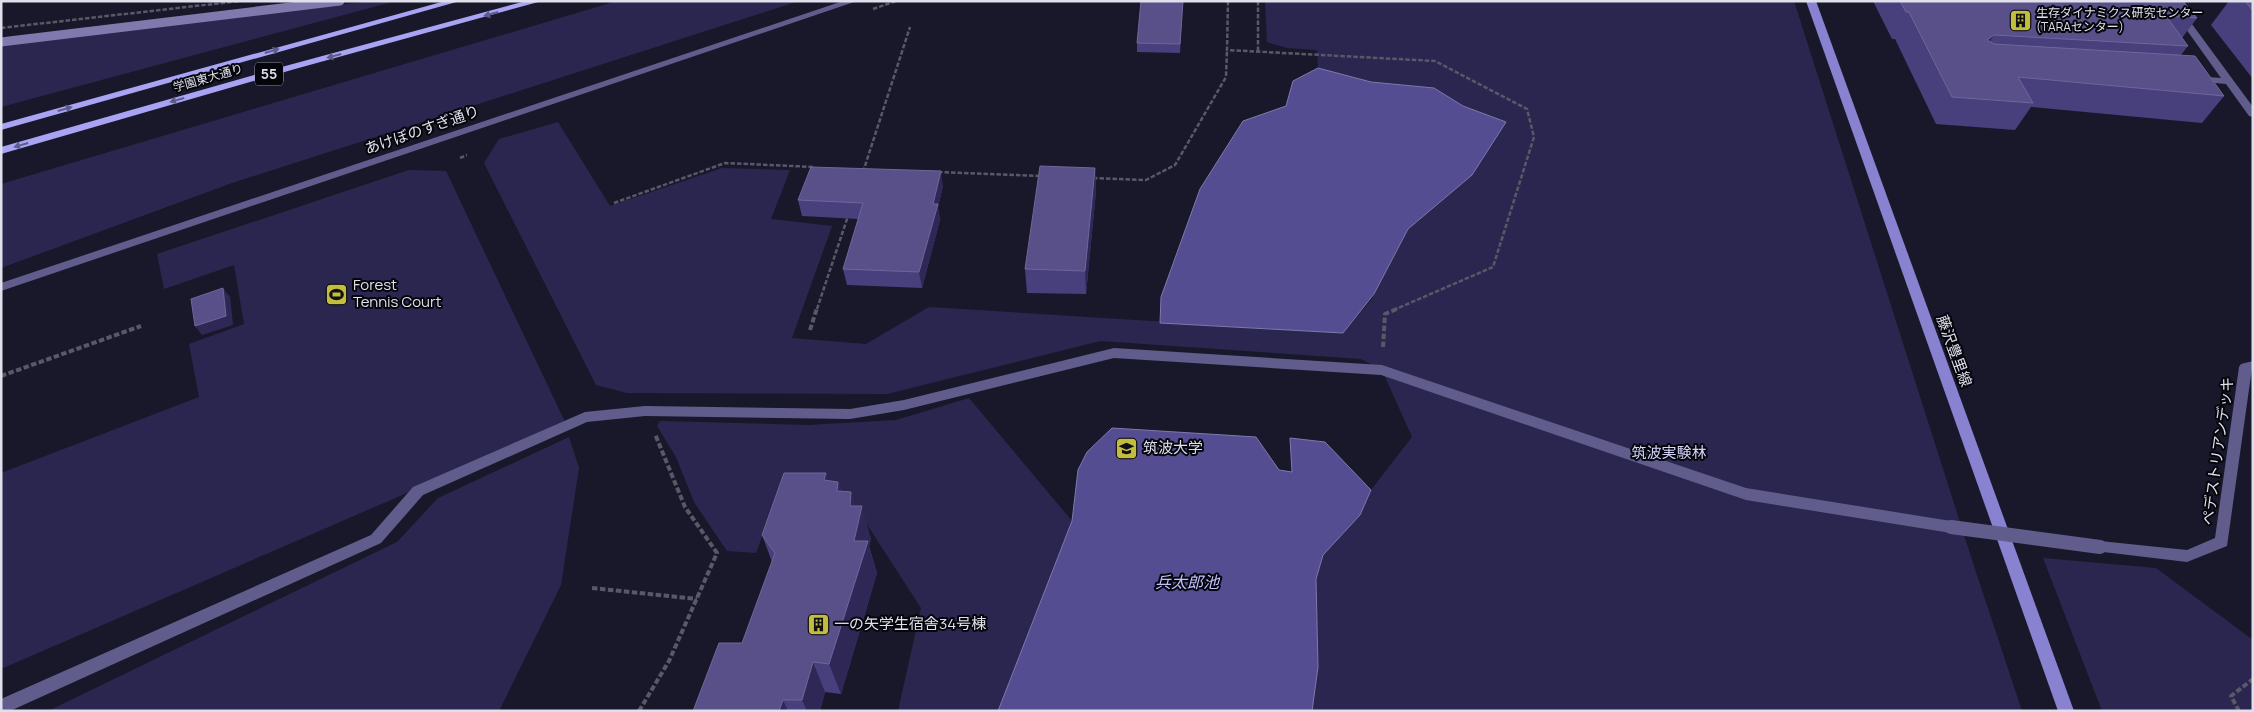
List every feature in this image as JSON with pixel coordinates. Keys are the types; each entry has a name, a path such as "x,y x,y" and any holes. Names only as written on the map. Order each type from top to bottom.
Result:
{"main road":[{"name":"学園東大通り","path":"1,127 456,1"},
{"name":"学園東大通り","path":"1,151 292,67 538,1"},
{"name":"藤沢豊里線","path":"1811,1 2066,711"}],"street":[{"name":"あけぼのすぎ通り","path":"1,287 852,1"},
{"path":"2170,1 2253,114"},
{"path":"2187,79 2227,81"},
{"path":"1,707 376,539 418,491 585,417 645,411 850,414 904,405 1114,352 1382,370"},
{"name":"ペデストリアンデッキ","path":"1382,370 1746,494 1951,527 2100,547 2186,556 2222,542 2245,366 2253,366"}],"path":[{"path":"1,28 240,1"},
{"path":"1088,178 1146,180 1175,165 1226,77 1228,1"},
{"path":"1258,1 1258,51"},
{"path":"861,178 910,28"},
{"path":"1228,50 1435,61 1527,109 1534,137 1493,267 1385,314 1382,370"},
{"path":"614,202 725,163 815,167"},
{"path":"854,168 874,169"},
{"path":"932,172 1049,176"},
{"path":"810,330 852,207"},
{"path":"1,376 142,326"},
{"path":"639,711 669,661 717,553 685,507 645,411"},
{"path":"592,588 697,599"},
{"path":"2239,711 2231,696 2253,679"}],"green space":[{"path":"371,1 396,1 1,107 1,46"},
{"path":"617,1 799,1 232,183 1,268 1,184"},
{"name":"筑波実験林","path":"1265,1 1794,1 2022,711 1312,711 1318,667 1316,579 1322,555 1360,515 1371,490 1412,437 1382,370 1361,359 1100,341 887,394 627,393 596,385 484,163 499,139 558,122 610,206 722,168 790,170 771,219 832,226 792,338 866,344 929,307 1343,333 1372,299 1408,229 1472,175 1505,122 1463,106 1434,88 1371,82 1318,68 1317,50 1287,48 1267,42"},
{"path":"409,170 446,171 566,424 1,669 1,473 199,397 189,344 244,324 234,265 164,289 157,254"},
{"path":"969,398 1072,521 998,711 898,711 921,608 846,492 780,488 756,553 727,551 694,502 676,457 657,426 660,421 809,425 896,420"},
{"path":"569,437 579,468 561,585 499,711 48,711 397,542 438,498"},
{"path":"2043,558 2156,568 2253,640 2253,711 2102,711"}],"water":[{"path":"1318,68 1371,82 1434,88 1463,106 1506,122 1472,175 1408,229 1374,294 1343,333 1160,323 1161,297 1200,189 1243,121 1286,106 1293,81"},
{"name":"兵太郎池","path":"1112,428 1256,437 1279,470 1292,472 1290,438 1325,442 1371,490 1360,515 1323,555 1316,579 1318,667 1312,711 998,711 1072,521 1078,470 1087,452"}],"building":[{"path":"1141,1 1183,1 1180,44 1137,43"},
{"path":"1900,1 2183,1 2197,18 2166,16 2188,46 1994,35 1987,40 1994,44 2195,56 2224,96 2018,77 2033,103 1952,97 1909,12 1906,12"},
{"path":"2245,1 2253,1 2253,11"},
{"path":"1040,166 1095,168 1085,271 1025,269"},
{"path":"811,167 941,171 933,204 938,204 919,272 843,269 863,203 798,200"},
{"path":"223,288 226,316 195,326 191,299"},
{"path":"784,473 826,473 824,480 838,482 837,491 851,492 850,506 862,506 854,541 868,541 829,664 813,662 802,700 783,700 779,711 693,711 719,643 742,643 775,553 762,535"}],"waterway":[{"path":"1,42 340,1"}],"place":[{"name":"生存ダイナミクス研究センター (TARAセンター)","path":"2020,20"},
{"name":"Forest Tennis Court","path":"337,294"},
{"name":"筑波大学","path":"1127,448"},
{"name":"一の矢学生宿舎34号棟","path":"818,624"}]}
